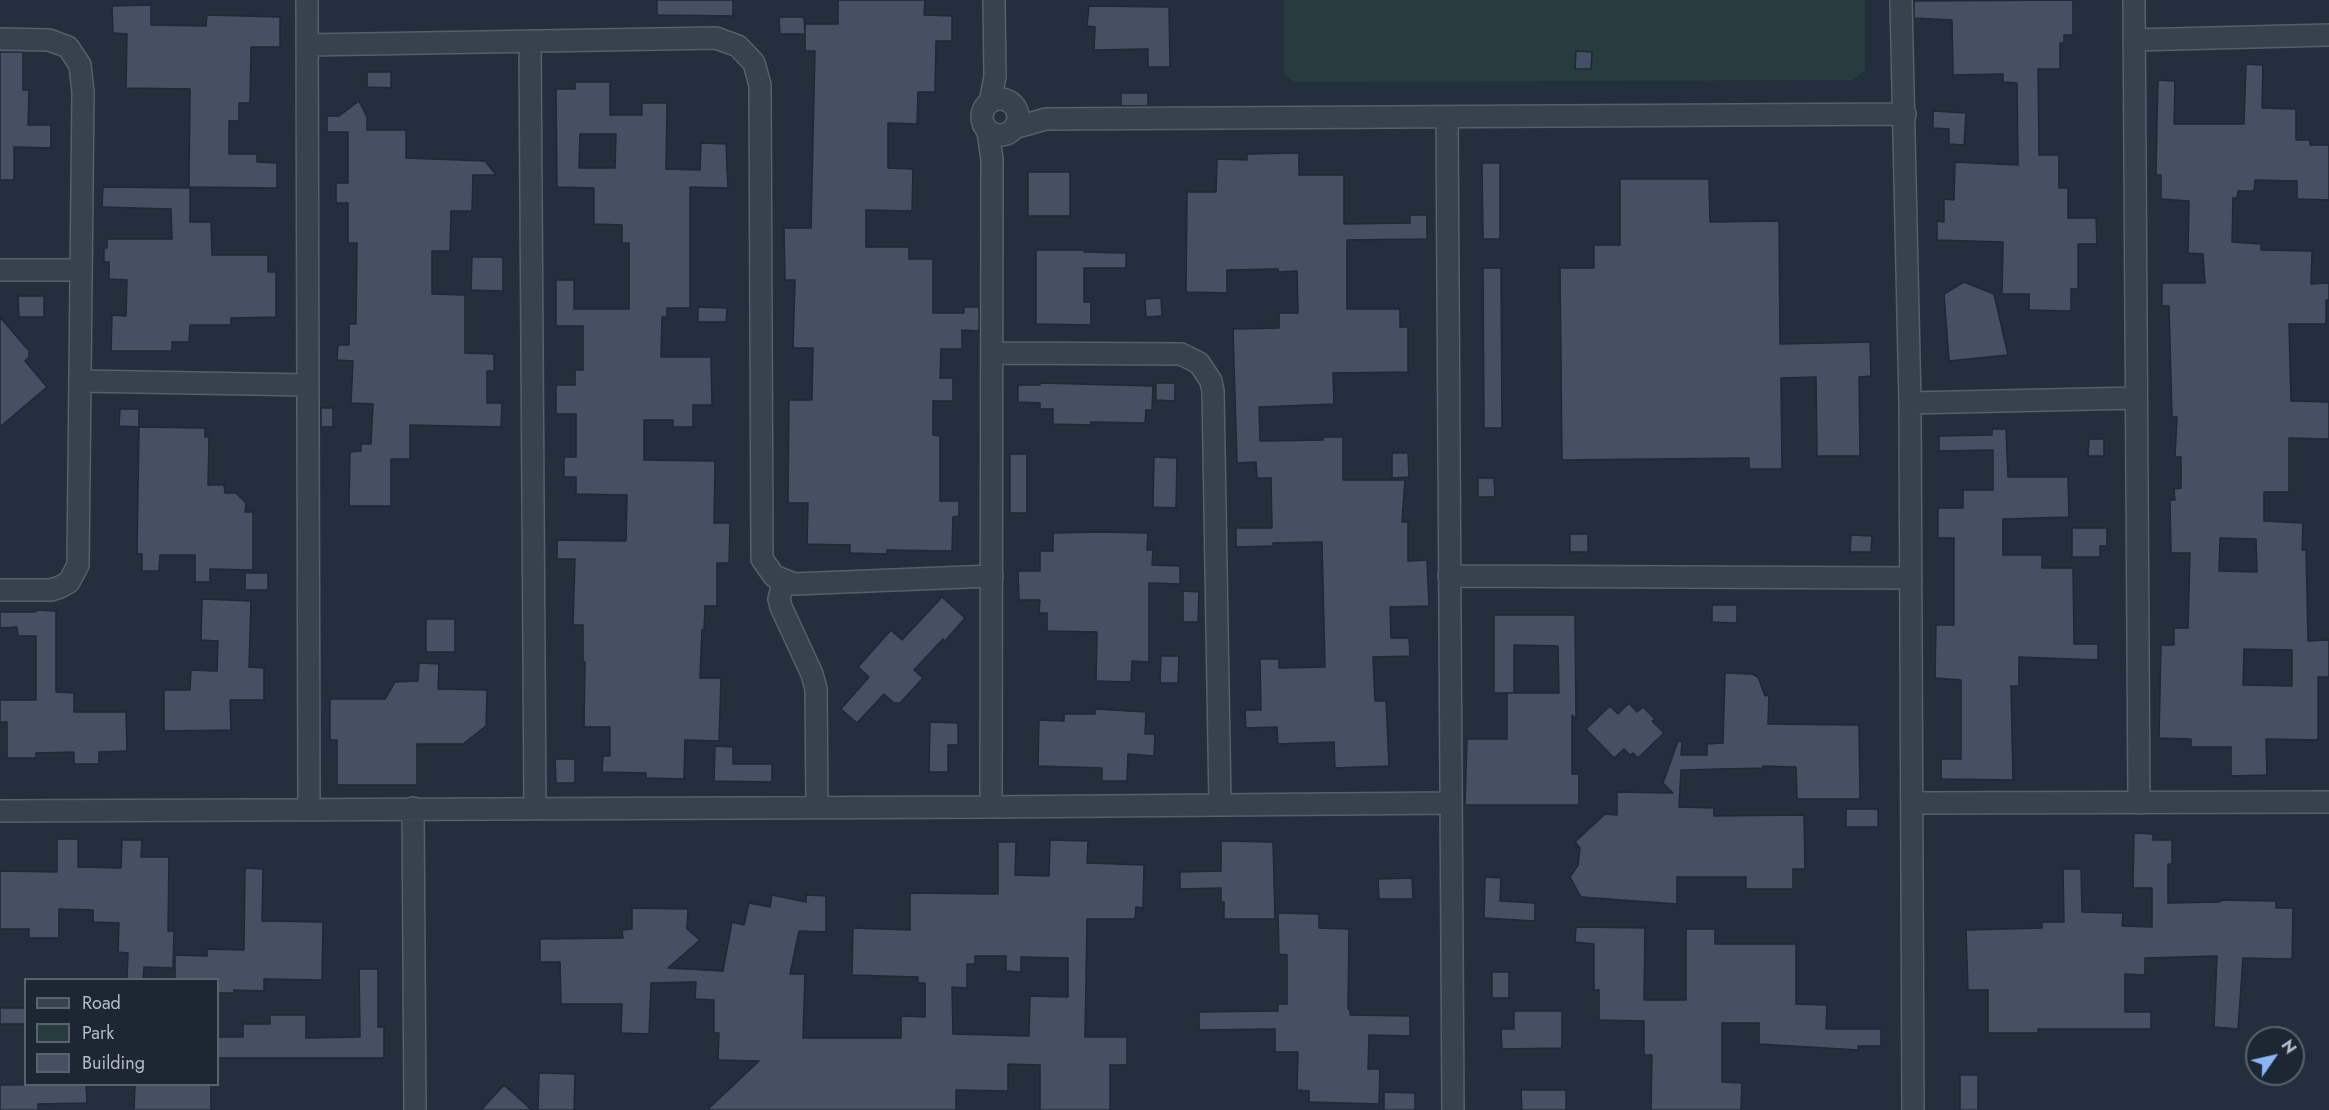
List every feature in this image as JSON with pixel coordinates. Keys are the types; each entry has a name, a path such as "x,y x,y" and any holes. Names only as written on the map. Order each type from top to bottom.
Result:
{"street":[{"path":"307,0 309,809"},
{"path":"991,807 992,159 1003,118 995,77 994,0"},
{"path":"1901,0 1910,403 1913,1110"},
{"path":"2134,0 2139,803"},
{"path":"2134,40 2329,35"},
{"path":"307,45 716,38 738,46 754,63 760,85 760,548 762,559 774,576 783,582 794,584 992,576"},
{"path":"0,39 59,42 68,48 80,65 83,92 78,565 69,582 51,590 0,590"},
{"path":"530,41 535,808"},
{"path":"1003,118 1905,114"},
{"path":"1447,117 1452,1110"},
{"path":"0,270 81,270"},
{"path":"992,353 1181,354 1199,363 1211,381 1214,403 1220,804"},
{"path":"81,381 308,385"},
{"path":"1910,403 2136,398"},
{"path":"1449,576 1911,578"},
{"path":"783,582 779,599 781,607 812,674 816,689 818,807"},
{"path":"1912,803 2329,802"},
{"path":"0,811 1451,803"},
{"path":"413,808 416,1110"}],"green space":[{"path":"1284,0 1865,0 1865,70 1853,80 1293,82 1284,73"}],"building":[{"path":"657,0 733,0 733,16 657,15"},
{"path":"838,0 925,0 924,15 952,16 952,41 936,41 935,92 918,92 917,124 888,123 888,168 913,169 912,211 866,210 866,247 909,247 909,259 933,259 933,313 964,313 964,307 979,307 979,331 962,330 962,349 941,349 940,378 953,378 953,401 933,401 933,435 940,436 940,501 959,501 959,516 953,517 952,551 887,550 887,554 850,553 850,545 807,544 808,503 788,503 789,400 812,400 813,348 793,348 795,280 785,280 784,228 811,228 815,51 805,51 805,24 838,24"},
{"path":"2073,0 2073,35 2064,35 2064,43 2060,43 2060,69 2038,69 2039,155 2059,155 2059,188 2068,188 2068,218 2096,218 2097,244 2078,244 2078,289 2071,289 2071,311 2029,310 2029,294 2002,294 2003,242 1937,240 1937,221 1944,222 1944,199 1954,200 1955,162 2018,165 2017,83 2003,82 2003,74 1953,75 1952,20 1914,18 1914,1"},
{"path":"151,5 151,25 206,26 207,15 280,17 280,47 251,47 250,103 239,103 239,121 229,121 229,154 257,154 257,162 277,163 277,188 189,187 190,89 126,88 127,34 113,33 112,6"},
{"path":"1089,6 1169,7 1170,67 1148,67 1148,49 1094,50 1095,27 1087,26"},
{"path":"779,17 804,17 805,34 780,34"},
{"path":"1576,51 1592,52 1591,69 1575,69"},
{"path":"0,52 23,52 23,90 29,90 28,125 51,125 51,148 14,147 14,180 0,180"},
{"path":"2246,64 2263,65 2262,108 2296,109 2296,140 2310,140 2310,145 2329,145 2329,200 2297,199 2297,181 2255,180 2254,191 2238,191 2237,198 2233,198 2232,242 2261,244 2261,250 2312,251 2311,284 2329,283 2326,324 2289,324 2291,401 2329,402 2329,439 2289,438 2289,492 2264,492 2264,521 2303,523 2302,550 2306,550 2308,641 2329,640 2329,677 2318,677 2318,740 2266,739 2267,775 2231,776 2231,747 2191,747 2191,739 2159,738 2161,645 2174,645 2174,628 2188,628 2190,553 2171,553 2170,500 2175,500 2174,489 2181,488 2181,457 2175,457 2177,417 2172,417 2169,306 2162,306 2162,283 2205,283 2203,254 2188,253 2189,201 2161,199 2161,175 2156,175 2158,80 2175,81 2174,124 2244,124","holes":["2220,538 2256,539 2257,572 2219,571","2244,649 2292,650 2292,686 2243,685"]},
{"path":"367,72 391,72 391,88 367,87"},
{"path":"575,82 610,82 610,115 642,115 642,103 667,103 666,169 700,170 701,143 726,144 728,188 690,187 690,308 667,308 667,317 662,317 661,357 711,357 712,405 693,405 693,427 673,427 673,420 644,420 644,460 715,461 714,523 730,523 729,563 717,563 717,606 705,606 704,630 702,630 700,678 721,678 719,741 685,740 684,779 646,778 646,773 602,772 603,756 610,756 610,727 584,727 583,625 573,625 575,559 557,559 557,540 626,541 627,495 576,494 576,477 564,477 564,457 576,457 576,414 556,414 556,385 575,385 575,370 583,370 583,326 556,326 556,280 574,280 574,309 629,309 629,243 622,243 622,225 594,224 594,188 557,187 556,89 575,89","holes":["580,134 616,134 615,168 579,168"]},
{"path":"1121,93 1148,93 1148,106 1121,106"},
{"path":"359,101 367,117 367,130 406,130 406,158 485,161 496,175 473,175 472,211 451,211 450,251 432,251 432,294 465,295 465,353 494,354 494,371 487,371 487,403 502,403 501,427 410,425 410,459 391,459 391,506 349,506 350,452 361,451 361,444 371,444 373,404 351,403 353,361 337,360 338,345 349,345 349,324 356,324 357,243 348,243 348,203 336,203 336,183 348,183 348,132 327,132 327,116 339,116"},
{"path":"1933,111 1966,113 1964,145 1949,144 1949,129 1933,128"},
{"path":"1299,153 1299,175 1344,175 1344,224 1410,223 1410,215 1427,215 1427,239 1347,240 1347,309 1400,309 1400,327 1408,327 1408,372 1333,373 1334,404 1259,407 1260,441 1323,440 1323,437 1343,437 1343,480 1405,480 1402,522 1408,522 1408,561 1427,560 1429,606 1390,607 1391,638 1409,638 1410,656 1373,657 1375,701 1386,701 1389,766 1335,768 1334,742 1278,744 1277,727 1246,728 1245,710 1261,710 1260,659 1279,659 1279,668 1325,667 1322,542 1273,543 1273,546 1236,547 1236,528 1272,528 1271,478 1257,478 1256,462 1237,463 1233,329 1279,328 1279,313 1298,313 1297,271 1227,270 1227,293 1186,292 1187,192 1216,192 1217,159 1247,160 1247,154"},
{"path":"1482,163 1500,163 1500,239 1483,239"},
{"path":"1028,172 1070,172 1070,216 1028,216"},
{"path":"1620,179 1709,179 1710,222 1779,221 1780,344 1870,342 1871,376 1859,377 1860,456 1817,456 1816,377 1781,378 1782,469 1749,469 1749,458 1562,460 1560,268 1594,268 1594,245 1620,245"},
{"path":"103,187 190,188 190,222 211,222 212,255 268,255 268,272 276,272 276,317 231,318 231,325 190,325 189,342 172,342 172,351 111,351 112,315 126,316 127,280 109,279 109,262 104,262 104,248 107,248 107,239 172,239 171,209 102,207"},
{"path":"1036,250 1126,253 1126,268 1084,268 1084,302 1091,302 1091,325 1036,324"},
{"path":"472,257 503,257 503,291 471,290"},
{"path":"1483,268 1501,268 1502,428 1484,428"},
{"path":"1964,282 1994,294 2008,355 1949,361 1944,294"},
{"path":"18,296 44,296 44,317 19,317"},
{"path":"1161,298 1162,316 1146,317 1145,299"},
{"path":"698,307 727,308 726,322 698,322"},
{"path":"0,317 29,351 29,357 25,361 47,387 0,427"},
{"path":"1040,383 1153,386 1152,410 1146,410 1145,423 1053,424 1053,409 1040,409 1040,403 1018,402 1018,385 1040,385"},
{"path":"1156,383 1175,383 1175,401 1156,400"},
{"path":"321,408 333,408 333,427 321,427"},
{"path":"120,409 139,409 139,427 119,426"},
{"path":"139,427 205,428 205,437 209,437 208,485 224,485 225,493 236,493 246,503 245,512 253,512 253,570 210,569 210,582 195,582 195,555 160,555 159,571 142,571 142,554 137,554"},
{"path":"1992,429 2006,429 2008,477 2068,477 2069,517 2003,519 2003,555 2042,555 2042,568 2073,568 2074,644 2098,644 2098,660 2019,657 2019,686 2011,686 2013,780 1941,779 1941,759 1961,759 1961,680 1935,678 1936,625 1954,625 1954,538 1938,538 1938,508 1963,508 1963,490 1993,490 1993,450 1939,451 1939,436 1992,435"},
{"path":"2089,439 2104,439 2104,456 2088,456"},
{"path":"1392,453 1408,453 1409,477 1392,478"},
{"path":"1010,454 1027,454 1027,513 1010,513"},
{"path":"1154,457 1177,458 1176,508 1153,507"},
{"path":"1478,478 1494,478 1495,497 1478,497"},
{"path":"2072,528 2107,528 2107,546 2100,546 2100,557 2072,557"},
{"path":"1053,533 1148,533 1147,550 1153,550 1152,565 1180,566 1180,584 1149,583 1149,662 1132,661 1131,682 1096,681 1097,632 1047,631 1047,613 1039,613 1040,600 1019,600 1018,571 1040,571 1040,551 1053,551"},
{"path":"1570,534 1588,534 1588,552 1570,552"},
{"path":"1851,535 1872,536 1871,552 1850,552"},
{"path":"245,573 268,573 268,590 245,590"},
{"path":"1183,591 1199,592 1198,622 1183,622"},
{"path":"942,597 965,618 945,641 943,639 914,670 923,678 900,703 894,703 884,694 857,723 841,709 869,677 858,667 891,630 902,640"},
{"path":"202,599 251,601 249,667 264,668 264,700 230,700 231,730 164,731 164,690 190,690 191,670 217,671 218,641 201,640"},
{"path":"1712,605 1737,605 1737,623 1712,622"},
{"path":"36,610 56,611 56,692 74,693 74,712 126,712 127,751 99,752 99,764 74,764 74,752 36,753 36,758 7,758 7,722 0,722 0,700 36,700 36,636 18,636 17,627 0,628 0,612 36,612"},
{"path":"1494,615 1575,615 1576,719 1572,715 1572,774 1579,774 1579,805 1465,805 1467,739 1507,739 1507,693 1494,693","holes":["1514,645 1558,646 1559,693 1514,693"]},
{"path":"426,619 455,619 455,652 426,652"},
{"path":"1161,656 1179,656 1178,683 1160,683"},
{"path":"419,663 439,664 438,689 487,690 486,726 463,744 417,744 417,785 337,785 337,740 330,740 330,699 385,699 395,682 418,681"},
{"path":"1725,673 1752,674 1758,677 1765,696 1769,695 1768,724 1859,725 1860,799 1797,799 1796,767 1763,766 1763,768 1681,770 1679,807 1714,808 1714,816 1804,815 1805,869 1793,869 1793,889 1746,889 1746,877 1677,877 1677,904 1581,897 1570,877 1578,865 1580,848 1575,842 1605,814 1617,815 1617,792 1673,793 1663,783 1678,741 1682,742 1681,755 1707,755 1707,744 1723,743"},
{"path":"1629,703 1637,712 1643,707 1664,733 1638,758 1633,753 1630,755 1624,749 1614,758 1586,729 1610,706 1618,714"},
{"path":"1095,709 1146,712 1145,734 1155,734 1154,756 1128,754 1127,781 1102,781 1102,768 1038,766 1039,720 1064,721 1064,714 1095,714"},
{"path":"930,722 958,723 958,745 948,745 948,772 929,772"},
{"path":"715,746 733,747 733,764 772,764 772,782 714,781"},
{"path":"555,759 575,759 575,783 556,783"},
{"path":"1846,809 1878,809 1878,827 1846,827"},
{"path":"2134,833 2153,834 2153,840 2172,840 2172,864 2168,864 2168,903 2220,902 2220,900 2276,901 2276,908 2293,908 2292,959 2243,958 2238,1029 2214,1027 2217,956 2145,958 2145,975 2125,974 2125,1012 2151,1012 2151,1029 2038,1029 2038,1033 1988,1033 1988,990 1968,990 1966,930 2042,928 2042,922 2064,922 2063,869 2081,869 2082,912 2123,913 2122,926 2152,927 2152,888 2133,888"},
{"path":"57,839 78,839 78,867 121,868 122,840 142,840 141,857 169,857 168,931 174,931 173,968 144,967 143,978 127,978 128,953 118,952 119,923 93,922 93,910 59,909 59,938 29,938 29,929 0,929 0,871 57,872"},
{"path":"1050,840 1088,841 1087,863 1144,865 1143,908 1136,907 1135,919 1087,919 1085,1037 1127,1037 1127,1065 1110,1065 1110,1110 1040,1110 1040,1065 1008,1064 1008,1091 956,1090 956,1110 707,1110 759,1061 718,1060 719,1033 714,1033 714,1000 695,999 696,982 651,983 649,1034 621,1033 622,1004 561,1004 560,962 540,962 540,939 623,938 622,930 632,929 632,908 688,909 687,929 700,940 668,968 723,971 732,922 744,925 749,903 770,907 772,895 806,902 806,895 826,896 826,932 799,931 790,974 805,974 803,1038 901,1038 901,1016 925,1017 925,983 918,983 918,977 852,975 853,928 910,930 910,893 998,894 998,842 1016,842 1015,875 1049,876","holes":["975,956 1006,956 1006,971 1021,972 1021,957 1068,958 1068,997 1030,996 1029,1036 953,1034 952,987 967,988 967,964 975,964"]},
{"path":"1221,841 1273,842 1275,919 1224,919 1221,888 1180,889 1180,872 1221,871"},
{"path":"245,868 263,869 262,921 323,922 322,980 264,979 264,991 234,990 234,993 219,993 219,978 175,978 175,955 207,956 207,949 244,950"},
{"path":"1485,877 1501,878 1500,901 1535,903 1535,921 1484,918"},
{"path":"1412,878 1413,899 1379,899 1378,879"},
{"path":"1278,913 1319,914 1319,928 1349,929 1348,1009 1350,1009 1350,1015 1410,1016 1410,1036 1369,1035 1368,1069 1380,1069 1379,1104 1309,1102 1309,1091 1297,1090 1298,1052 1275,1052 1275,1029 1199,1030 1199,1012 1278,1011 1278,1004 1287,1004 1287,955 1279,954"},
{"path":"1576,927 1645,928 1644,1000 1686,1000 1686,929 1715,929 1715,944 1796,944 1796,1004 1827,1005 1826,1029 1881,1029 1881,1046 1858,1046 1858,1050 1759,1044 1759,1023 1722,1023 1722,1082 1742,1083 1741,1110 1651,1110 1652,1055 1644,1055 1644,1021 1599,1020 1599,990 1594,990 1594,944 1575,942"},
{"path":"359,969 378,969 378,1027 384,1027 384,1058 219,1058 219,1037 243,1037 243,1024 270,1024 270,1015 306,1015 306,1038 360,1037"},
{"path":"1492,972 1509,972 1509,998 1492,998"},
{"path":"0,1008 24,1008 24,1024 0,1024"},
{"path":"1514,1011 1562,1011 1562,1048 1502,1049 1501,1029 1514,1029"},
{"path":"539,1073 575,1074 574,1110 538,1110"},
{"path":"1960,1075 1978,1075 1978,1110 1960,1110"},
{"path":"0,1085 86,1086 87,1103 38,1104 38,1110 0,1110"},
{"path":"504,1085 532,1110 481,1110"},
{"path":"135,1086 211,1086 211,1110 134,1110"},
{"path":"1521,1090 1566,1090 1566,1110 1522,1110"},
{"path":"1384,1092 1415,1093 1415,1110 1384,1110"}]}
